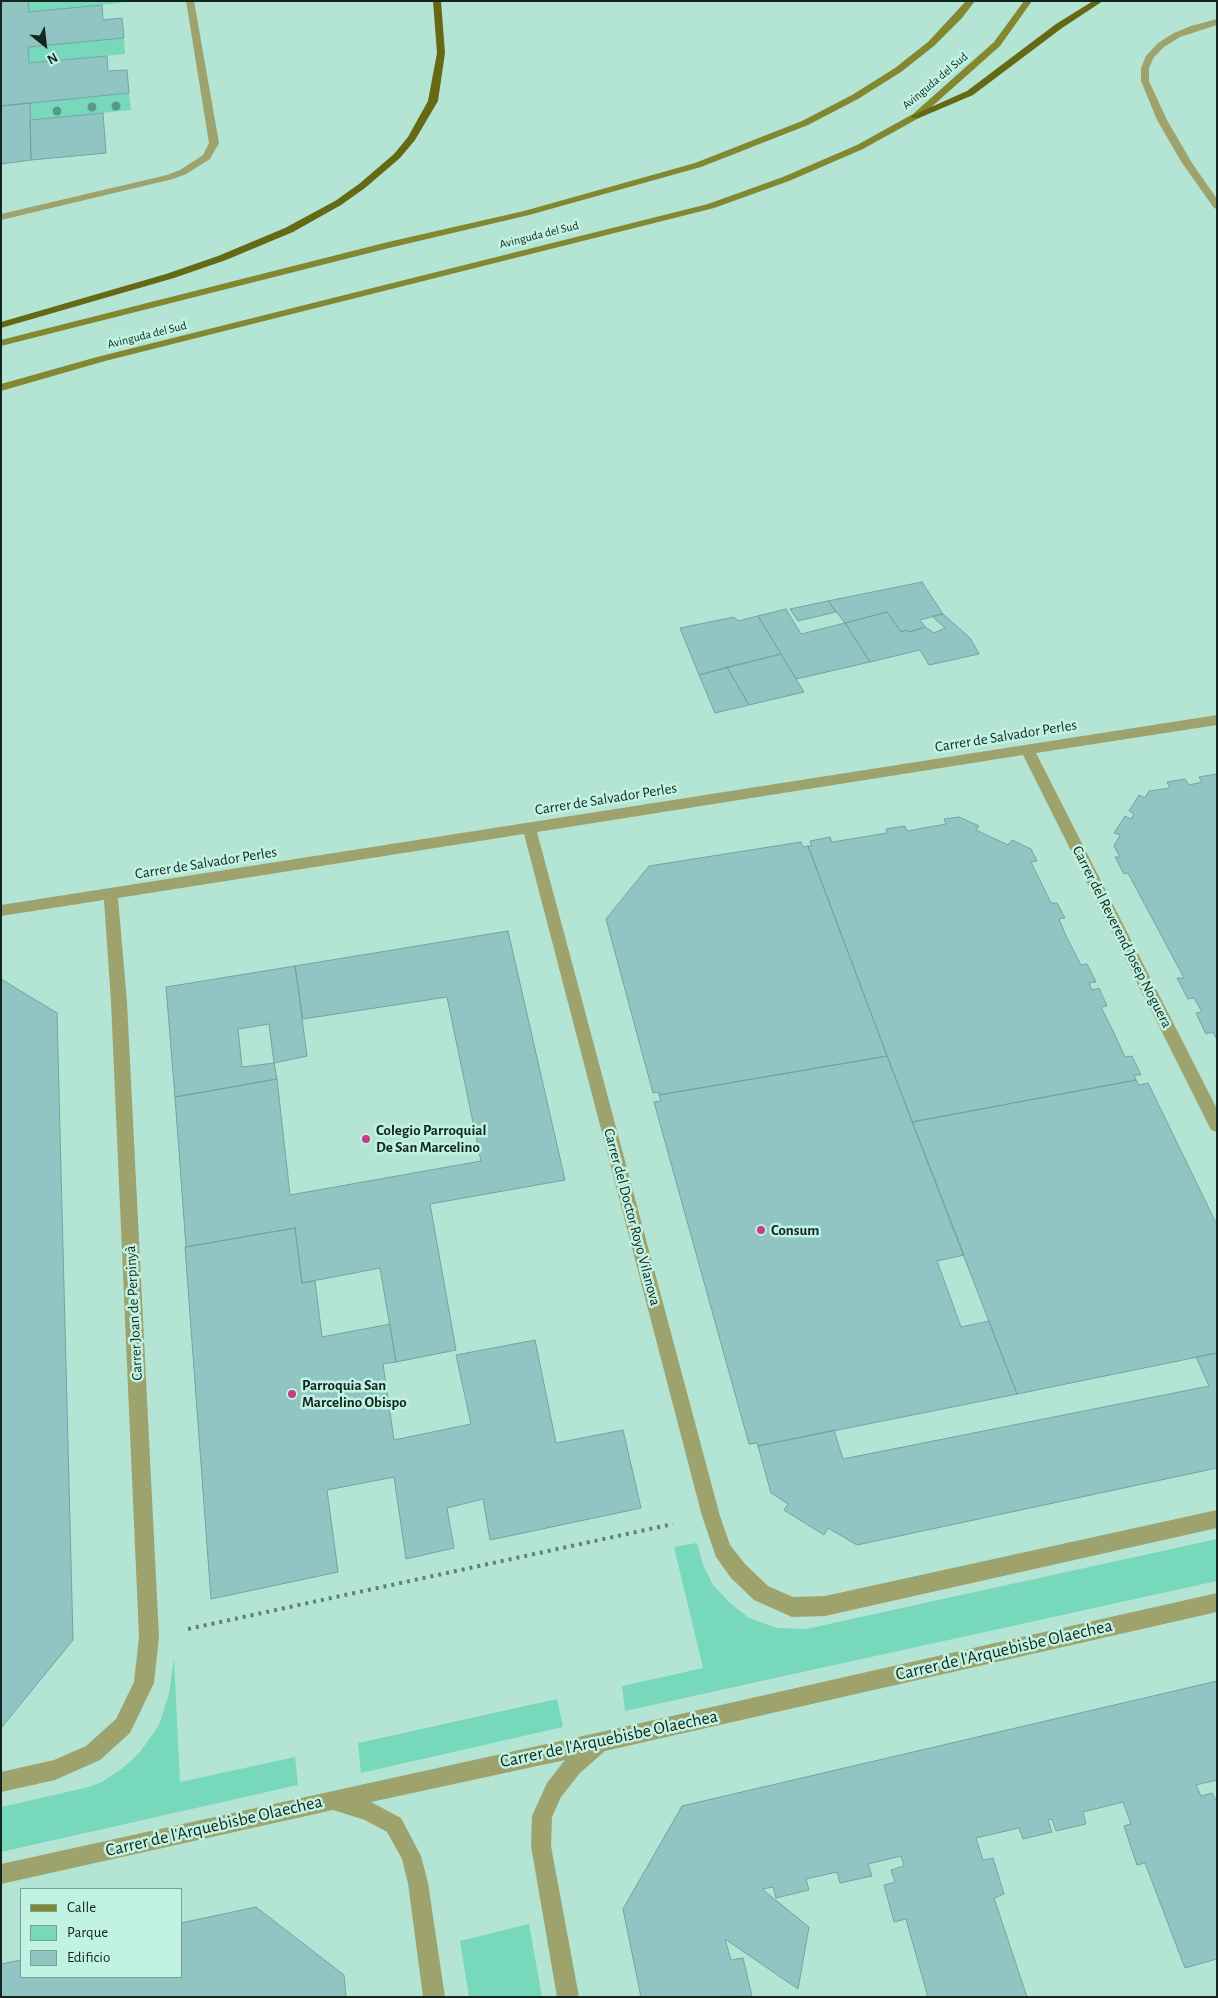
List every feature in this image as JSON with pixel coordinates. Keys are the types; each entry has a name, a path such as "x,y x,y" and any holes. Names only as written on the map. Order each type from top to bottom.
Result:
{"highway":[{"path":"1,325 170,276 222,258 290,230 362,186 397,156 407,144 433,101 441,53 437,1"},
{"path":"916,116 970,93 1059,26 1099,1"}],"main road":[{"name":"Avinguda del Sud","path":"1,343 388,245 526,213 698,165 805,123 854,97 898,70 931,44 971,1"},
{"name":"Avinguda del Sud","path":"1,388 102,359 711,206 786,179 860,147 916,116 997,44 1028,1"}],"street":[{"path":"1,217 183,172 207,157 214,143 190,1"},
{"path":"1217,22 1194,28 1177,35 1161,45 1150,56 1145,68 1145,82 1148,93 1162,120 1187,163 1217,206"},
{"name":"Carrer de Salvador Perles","path":"1,912 1217,720"},
{"name":"Carrer del Reverend Josep Noguera","path":"1027,749 1217,1125"},
{"name":"Carrer del Doctor Royo Vilanova","path":"529,828 710,1516 723,1550 738,1571 761,1592 792,1606 825,1606 1217,1519"},
{"name":"Carrer Joan de Perpinyà","path":"1,1782 55,1770 93,1753 123,1726 144,1683 149,1637 119,1002 111,894"},
{"name":"Carrer de l'Arquebisbe Olaechea","path":"1,1874 600,1742 1217,1602"},
{"path":"568,1997 541,1846 542,1816 554,1790 573,1766 600,1742"},
{"path":"332,1800 369,1811 394,1825 411,1856 418,1883 434,1997"}],"path":[{"path":"149,1637 710,1516"}],"green space":[{"path":"28,1 121,1 121,3 29,12"},
{"path":"124,38 125,54 29,63 28,47"},
{"path":"129,93 131,110 30,120 30,103"},
{"path":"1217,1539 1217,1581 625,1711 622,1686 703,1668 674,1547 697,1543 703,1565 713,1585 731,1604 749,1618 777,1628 806,1629"},
{"path":"174,1658 180,1782 295,1757 298,1785 1,1852 1,1807 100,1783 123,1768 140,1752 159,1725 169,1694"},
{"path":"557,1699 563,1727 361,1773 358,1743"},
{"path":"529,1924 542,1997 469,1997 460,1941"}],"building":[{"path":"1,1 28,1 29,12 102,5 103,20 122,18 124,38 28,47 29,63 107,56 108,71 127,70 129,93 1,106"},
{"path":"30,103 31,160 1,164 1,106"},
{"path":"103,113 106,153 31,160 30,120"},
{"path":"922,582 943,614 920,620 925,627 909,632 907,630 901,632 887,612 845,623 828,601"},
{"path":"828,601 836,612 798,621 790,609"},
{"path":"786,609 801,634 845,623 870,662 796,679 758,616"},
{"path":"887,612 901,632 907,630 909,632 925,627 934,633 945,628 932,616 943,614 970,638 979,654 929,665 920,650 870,662 845,623"},
{"path":"758,616 781,654 699,675 680,628 734,617 738,621"},
{"path":"781,654 804,692 749,705 727,667"},
{"path":"727,667 749,705 715,713 699,675"},
{"path":"1217,774 1216,1038 1213,1032 1206,1034 1196,1013 1202,1012 1194,998 1188,999 1177,978 1184,978 1128,873 1124,874 1115,857 1120,857 1114,846 1120,835 1114,833 1125,816 1131,819 1134,814 1129,811 1139,795 1145,798 1149,791 1170,788 1167,782 1185,779 1189,785 1202,782 1199,777"},
{"path":"959,817 979,826 976,830 1008,845 1012,840 1031,849 1037,861 1031,862 1051,903 1057,903 1065,918 1059,919 1066,936 1081,965 1087,964 1096,982 1089,983 1092,990 1099,988 1107,1006 1101,1007 1125,1057 1132,1056 1141,1075 1134,1075 1136,1080 912,1122 808,846 812,846 810,841 830,837 832,842 887,833 886,829 905,826 907,831 946,824 944,819"},
{"path":"801,842 803,847 808,846 887,1056 659,1095 659,1092 653,1093 606,919 649,866"},
{"path":"508,931 565,1180 430,1204 456,1350 396,1362 380,1268 302,1283 295,1228 186,1247 175,1097 277,1079 290,1195 481,1161 447,997 303,1019 295,966"},
{"path":"295,966 307,1056 274,1063 277,1079 175,1097 166,987","holes":["269,1024 274,1063 242,1067 238,1029"]},
{"path":"1,979 57,1013 73,1640 1,1728"},
{"path":"887,1056 964,1255 937,1261 961,1327 989,1321 1017,1394 758,1446 757,1443 749,1444 654,1102 661,1101 659,1095"},
{"path":"1136,1080 1139,1085 1148,1083 1217,1225 1217,1353 1017,1394 912,1122"},
{"name":"Parroquia San Marcelino Obispo","path":"295,1228 302,1283 315,1281 322,1337 390,1324 396,1362 383,1364 394,1440 471,1424 456,1355 535,1340 556,1443 623,1430 641,1508 490,1540 483,1499 447,1508 454,1548 406,1559 394,1477 327,1490 338,1572 211,1599 185,1247"},
{"path":"1217,1353 1217,1468 857,1545 828,1528 824,1535 784,1510 788,1504 771,1493 758,1446 834,1430 843,1459 1209,1386 1196,1357"},
{"path":"1217,1681 1217,1780 1196,1785 1201,1796 1212,1793 1217,1802 1217,1959 1185,1968 1145,1863 1137,1865 1124,1826 1131,1824 1123,1802 1083,1812 1086,1824 1056,1831 1052,1819 1048,1820 1052,1832 1023,1839 1019,1828 976,1838 983,1860 993,1858 1004,1894 994,1898 1027,1997 928,1997 906,1919 894,1922 884,1885 895,1882 891,1870 904,1866 901,1856 868,1864 872,1876 840,1883 837,1872 806,1879 809,1890 776,1898 773,1887 762,1889 809,1927 798,1989 725,1939 731,1960 743,1958 752,1996 641,1997 623,1909 682,1806"},
{"path":"256,1907 344,1975 346,1997 1,1997 1,1964 20,1960 20,1978 182,1978 182,1923"}],"place":[{"name":"Colegio Parroquial De San Marcelino","path":"366,1139"},
{"name":"Consum","path":"761,1230"},
{"name":"Parroquia San Marcelino Obispo","path":"292,1394"}]}
